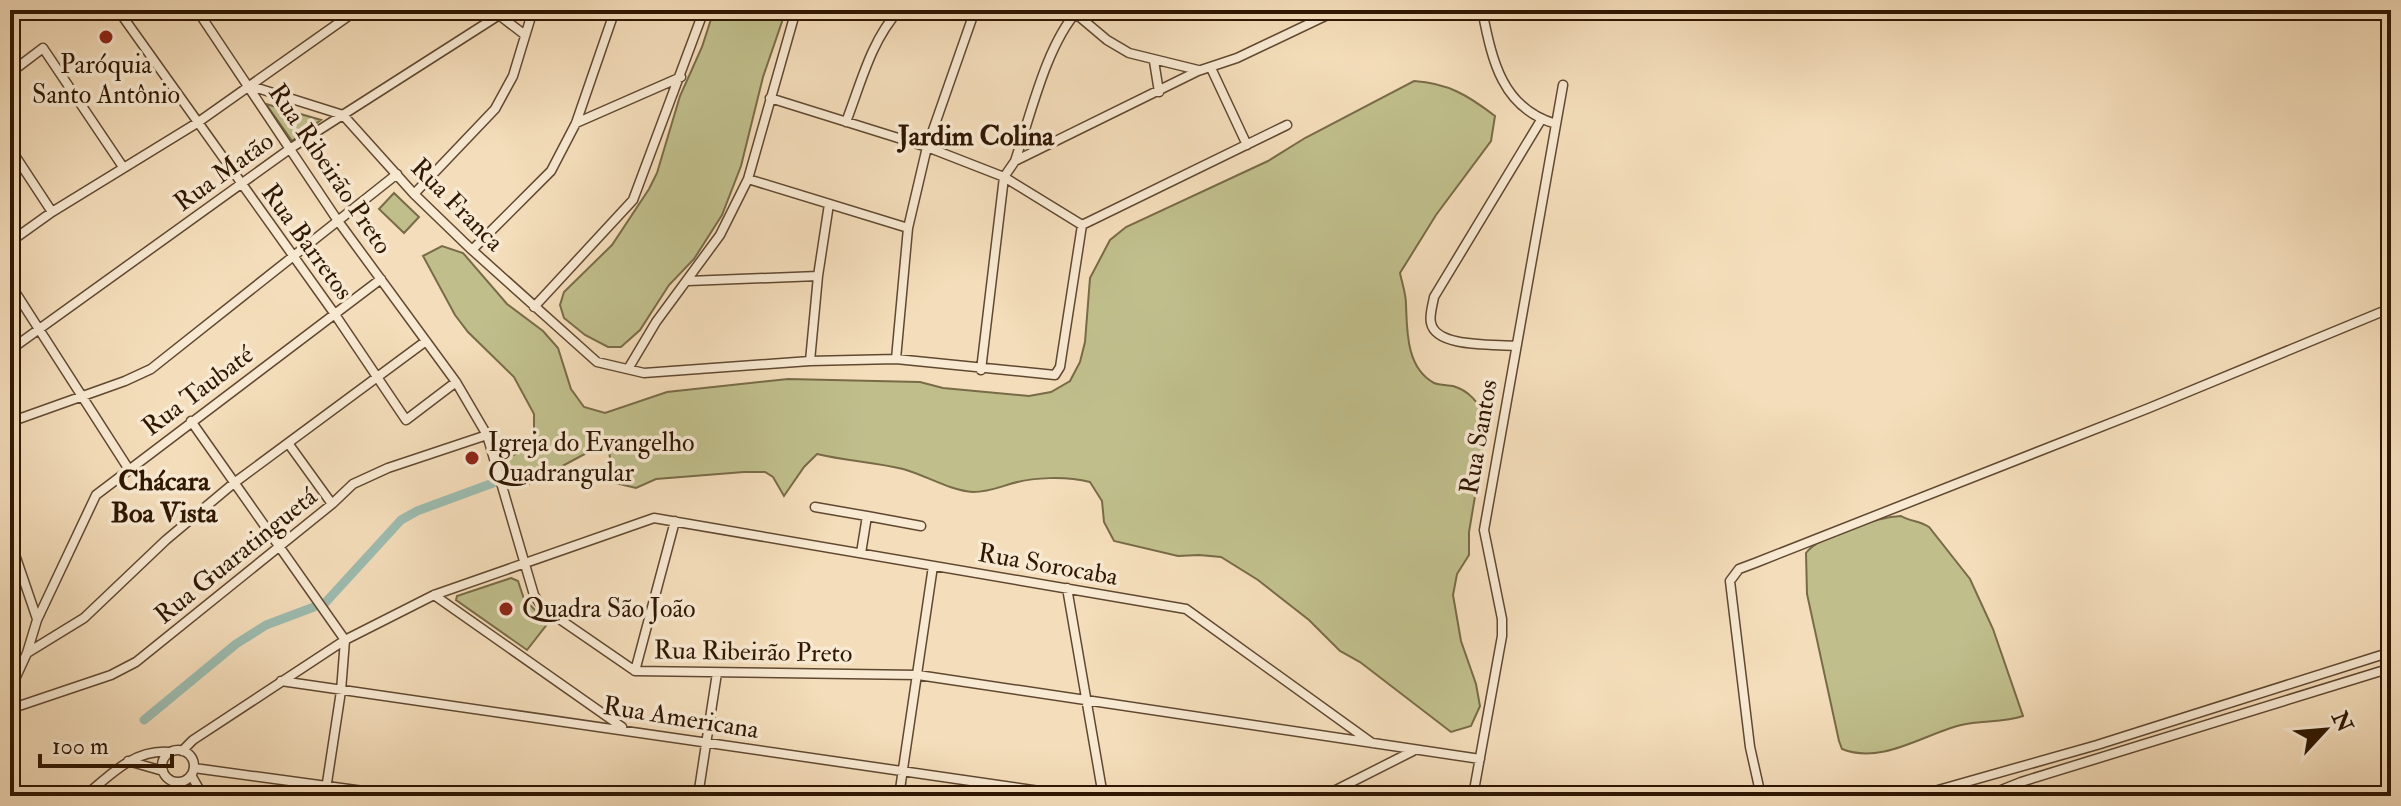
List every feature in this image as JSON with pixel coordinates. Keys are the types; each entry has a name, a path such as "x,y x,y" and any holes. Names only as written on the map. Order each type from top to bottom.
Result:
{"street":[{"path":"10,16 27,10"},
{"name":"Rua Barretos","path":"118,10 334,313 406,420 456,382"},
{"name":"Rua Ribeirão Preto","path":"197,10 338,221 456,382 487,435 534,595 542,607 635,671 918,675 1480,759"},
{"path":"10,242 52,212 197,123 344,14 357,10"},
{"path":"414,194 495,109 513,76 533,10"},
{"path":"472,250 551,171 576,123 615,10"},
{"path":"534,307 633,200 704,10"},
{"path":"628,369 656,322 720,235 748,179 796,10"},
{"path":"846,122 876,42 899,10"},
{"path":"896,359 908,228 927,147 975,10"},
{"path":"1015,161 1198,71 1237,58 1338,10"},
{"path":"1482,10 1500,79 1522,108 1541,120 1556,124"},
{"path":"981,370 1004,177 1015,161 1056,41 1076,12 1107,40 1129,53 1198,71"},
{"path":"503,13 525,35"},
{"name":"Rua Matão","path":"10,350 291,148 503,13"},
{"path":"10,73 43,48 123,167"},
{"path":"1154,61 1159,92"},
{"path":"1211,68 1247,145"},
{"path":"576,123 681,77"},
{"name":"Rua Santos","path":"1473,796 1502,636 1502,619 1484,530 1563,85"},
{"path":"250,86 343,115"},
{"path":"770,98 927,147 1004,177 1082,225 1287,125"},
{"name":"Rua Franca","path":"343,115 414,194 597,362 644,373 810,361 896,359 981,370 1055,375 1060,367 1082,225"},
{"path":"1515,346 1446,340 1436,333 1431,323 1431,310 1434,297 1541,120"},
{"path":"10,148 52,212"},
{"path":"10,422 151,369 397,174"},
{"path":"748,179 908,228"},
{"path":"810,361 829,204"},
{"path":"688,281 818,276"},
{"name":"Rua Taubaté","path":"10,690 27,653 37,620 96,495 381,279"},
{"path":"10,284 128,468"},
{"path":"1761,796 1750,747 1730,581 1733,574 2391,308"},
{"path":"27,653 94,609 166,540 234,483 426,341"},
{"path":"191,421 345,640 341,691 325,796"},
{"name":"Rua Guaratinguetá","path":"10,709 111,675 136,662 353,484 388,468 487,435"},
{"path":"288,443 332,504"},
{"path":"815,507 921,526"},
{"path":"861,553 867,516"},
{"name":"Rua Sorocaba","path":"182,751 193,740 345,640 434,595 654,518 1186,609 1373,744"},
{"path":"635,671 675,521"},
{"path":"10,540 37,620"},
{"path":"899,796 933,566"},
{"path":"1067,588 1103,796"},
{"path":"434,595 626,729"},
{"path":"1917,796 2097,745 2391,652"},
{"path":"1986,796 2021,782 2391,668"},
{"path":"698,796 717,673"},
{"name":"Rua Americana","path":"281,681 1074,796"},
{"path":"1324,796 1414,750"},
{"path":"85,796 128,761 155,751 182,751 192,759 192,771 203,796"},
{"path":"169,752 163,760 163,771 169,779 178,782 192,771 400,796"},
{"path":"128,761 163,771"}],"shaded area":[{"path":"714,10 786,10 763,77 741,166 722,215 694,259 669,285 640,330 621,347 608,347 585,335 564,318 560,305 564,292 612,245 649,189 657,173 680,96 702,47"},
{"path":"1414,81 1437,84 1458,92 1495,116 1491,141 1436,215 1400,273 1410,348 1418,368 1434,383 1465,391 1488,419 1469,532 1469,555 1457,574 1453,595 1461,641 1480,706 1471,726 1451,732 1360,662 1340,651 1309,620 1258,580 1221,557 1178,556 1114,541 1104,522 1102,501 1090,482 1039,479 973,492 956,489 903,469 817,454 784,496 773,477 765,472 656,479 636,488 615,483 607,442 527,485 509,487 502,461 520,452 534,436 534,414 514,377 455,315 423,256 442,246 463,253 507,304 543,331 558,348 571,389 584,407 605,413 667,392 788,379 920,382 943,388 1029,396 1051,392 1070,381 1080,362 1085,342 1090,278 1110,240 1126,227 1268,161"},
{"path":"266,104 321,120 292,141"},
{"path":"394,193 419,217 404,233 379,209"},
{"path":"1901,516 1929,527 1970,579 1993,629 2023,716 1961,725 1887,751 1857,753 1842,749 1839,741 1807,594 1806,553 1823,540 1850,528"},
{"path":"511,578 518,581 524,599 548,623 527,650 456,600 457,596"}],"waterway":[{"path":"507,478 515,475"},
{"path":"325,603 401,520 493,483"},
{"path":"144,720 236,644 266,625 314,607"}],"place":[{"name":"Paróquia Santo Antônio","path":"106,37"},
{"name":"Igreja do Evangelho Quadrangular","path":"472,458"},
{"name":"Quadra São João","path":"506,609"}],"district":[{"name":"Jardim Colina","path":"976,136"},
{"name":"Chácara Boa Vista","path":"164,497"}]}
